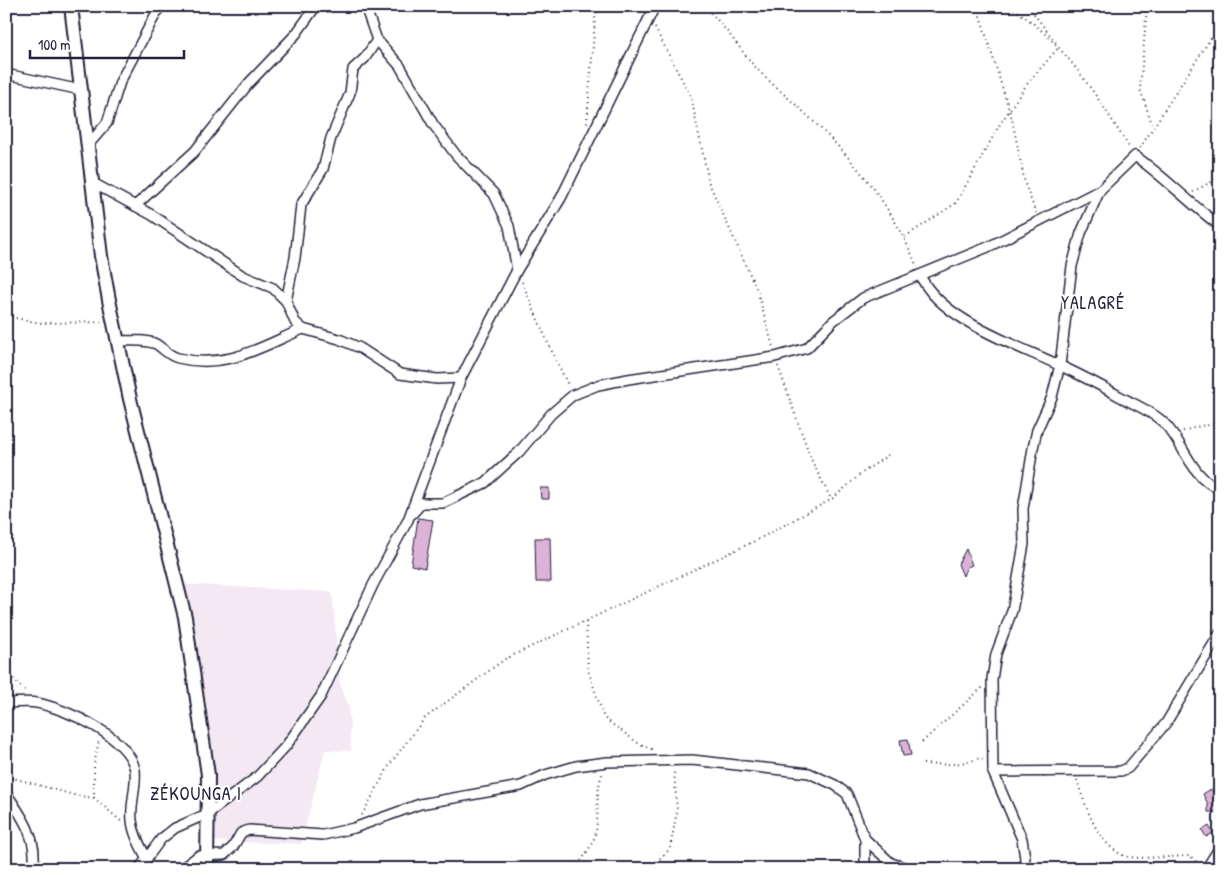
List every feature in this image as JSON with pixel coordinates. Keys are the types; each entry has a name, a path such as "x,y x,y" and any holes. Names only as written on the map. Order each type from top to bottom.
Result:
{"street":[{"path":"71,6 101,256 113,323 130,399 186,617 206,752 209,813 207,869"},
{"path":"88,144 107,123 118,85 160,6"},
{"path":"135,206 195,151 248,83 296,34 316,6"},
{"path":"365,6 377,40 400,66 433,124 456,156 494,194 509,226 517,270"},
{"path":"140,869 161,838 176,828 209,813 257,777 286,746 322,696 373,585 408,520 460,378 517,270 561,198 655,6"},
{"path":"286,301 295,258 301,206 323,169 338,120 350,93 353,69 365,58 377,40"},
{"path":"6,74 81,90"},
{"path":"408,520 422,503 443,503 485,483 519,452 551,414 573,394 598,386 664,372 775,357 808,348 833,321 863,298 988,247 1100,190 1135,156 1163,176 1184,197 1220,226"},
{"path":"92,183 135,206 243,276 273,288 286,301 295,322 303,329 339,339 360,348 400,374 437,379 460,378"},
{"path":"1023,869 1025,858 1022,839 993,772 992,679 1001,635 1012,611 1022,560 1024,544 1023,509 1033,448 1038,430 1052,397 1060,366 1072,266 1081,233 1100,190"},
{"path":"920,275 927,288 937,299 960,316 1014,347 1060,366 1153,415 1173,434 1192,468 1220,489"},
{"path":"118,341 153,343 170,355 179,358 211,362 230,360 303,329"},
{"path":"993,772 1121,771 1128,768 1166,723 1220,633"},
{"path":"6,703 36,703 74,716 101,731 124,748 133,764 135,772 131,820 134,833 147,859"},
{"path":"181,869 195,857 208,854 224,855 233,847 241,833 249,830 323,835 354,828 420,804 521,786 559,770 607,762 692,760 809,773 848,794 865,839 865,869"},
{"path":"6,793 32,838 36,855 33,869"},
{"path":"865,839 892,863 911,869"},
{"path":"1206,869 1220,847"},
{"path":"924,869 937,869"}],"path":[{"path":"587,124 596,6"},
{"path":"703,6 713,15 758,69 823,130 872,185 906,237 920,275"},
{"path":"977,6 1009,111 1025,184 1039,220"},
{"path":"1008,6 1060,48"},
{"path":"1028,6 1096,95 1135,156 1152,125 1220,24"},
{"path":"1147,6 1140,89 1152,125"},
{"path":"649,17 691,97 709,183 757,290 775,357 811,459 832,499"},
{"path":"906,237 956,203 1009,111 1027,84 1060,48"},
{"path":"1184,197 1220,177"},
{"path":"517,270 546,341 573,394"},
{"path":"6,316 40,323 113,323"},
{"path":"1173,434 1200,426 1220,424"},
{"path":"354,828 390,764 424,718 505,660 757,540 832,499 862,473 891,453"},
{"path":"586,622 588,670 604,718 638,743 655,752"},
{"path":"6,672 36,703"},
{"path":"922,742 992,679"},
{"path":"94,798 94,765 101,731"},
{"path":"923,764 946,765 980,758 993,772"},
{"path":"649,869 670,849 677,811 673,760"},
{"path":"575,869 587,851 596,832 597,799 601,776 607,762"},
{"path":"1074,771 1084,802 1106,844 1126,856 1190,856 1206,869"},
{"path":"7,776 74,795 94,798 134,833"}],"shaded area":[{"path":"177,584 332,592 340,683 349,708 351,751 325,750 301,844 208,841 209,813"}],"building":[{"path":"540,488 549,488 549,499 541,499"},
{"path":"418,518 433,520 425,568 411,565"},
{"path":"535,538 550,538 551,582 536,582"},
{"path":"966,549 972,565 967,567 963,576 958,564"},
{"path":"908,739 911,755 903,756 900,740"},
{"path":"1211,789 1217,800 1215,804 1220,812 1208,812 1208,804 1203,794"},
{"path":"1209,826 1213,833 1206,837 1202,830"}],"district":[{"name":"YALAGRÉ","path":"1093,303"},
{"name":"ZÉKOUNGA I","path":"196,794"}]}
